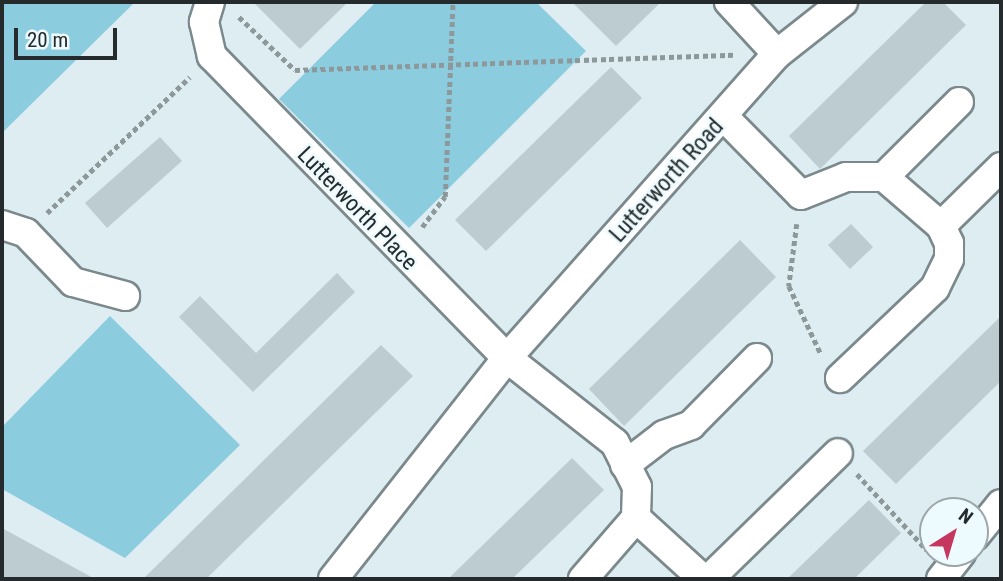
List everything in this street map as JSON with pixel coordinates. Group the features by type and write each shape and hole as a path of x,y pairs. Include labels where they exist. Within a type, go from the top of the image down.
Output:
{"street":[{"path":"729,2 776,54"},
{"name":"Lutterworth Road","path":"333,579 507,358 725,118 776,54 843,2"},
{"path":"212,56 204,22 221,6"},
{"name":"Lutterworth Place","path":"212,56 400,255 507,358"},
{"path":"884,177 959,102"},
{"path":"725,118 801,195 846,177 884,177 941,226 949,243 944,275 840,378"},
{"path":"941,226 1001,167"},
{"path":"14,229 74,282 125,296"},
{"path":"507,358 580,411 615,443 636,487 636,518 583,579"},
{"path":"625,465 664,435 691,425 757,358"},
{"path":"709,579 838,453"},
{"path":"989,519 1001,504"},
{"path":"636,518 703,579"}],"path":[{"path":"400,255 445,197 453,2"},
{"path":"221,6 295,69 451,62 776,54"},
{"path":"14,229 212,56"}],"shaded area":[{"path":"2,2 135,2 2,133"},
{"path":"376,2 536,2 586,51 409,228 279,99"},
{"path":"110,316 240,445 125,558 2,489 2,427"}],"building":[{"path":"253,2 348,2 300,49"},
{"path":"572,2 661,2 616,46"},
{"path":"926,2 943,2 966,25 820,169 789,136"},
{"path":"611,67 642,98 486,251 455,220"},
{"path":"160,137 182,161 107,228 85,203"},
{"path":"851,224 873,247 850,269 828,245"},
{"path":"740,240 776,277 624,426 589,389"},
{"path":"337,273 355,292 253,392 179,317 200,296 256,353"},
{"path":"1001,316 1001,381 896,484 863,451"},
{"path":"381,345 413,376 206,579 143,579"},
{"path":"572,458 604,490 512,579 448,579"},
{"path":"869,500 901,533 854,579 787,579"},
{"path":"2,528 95,579 2,579"}]}
